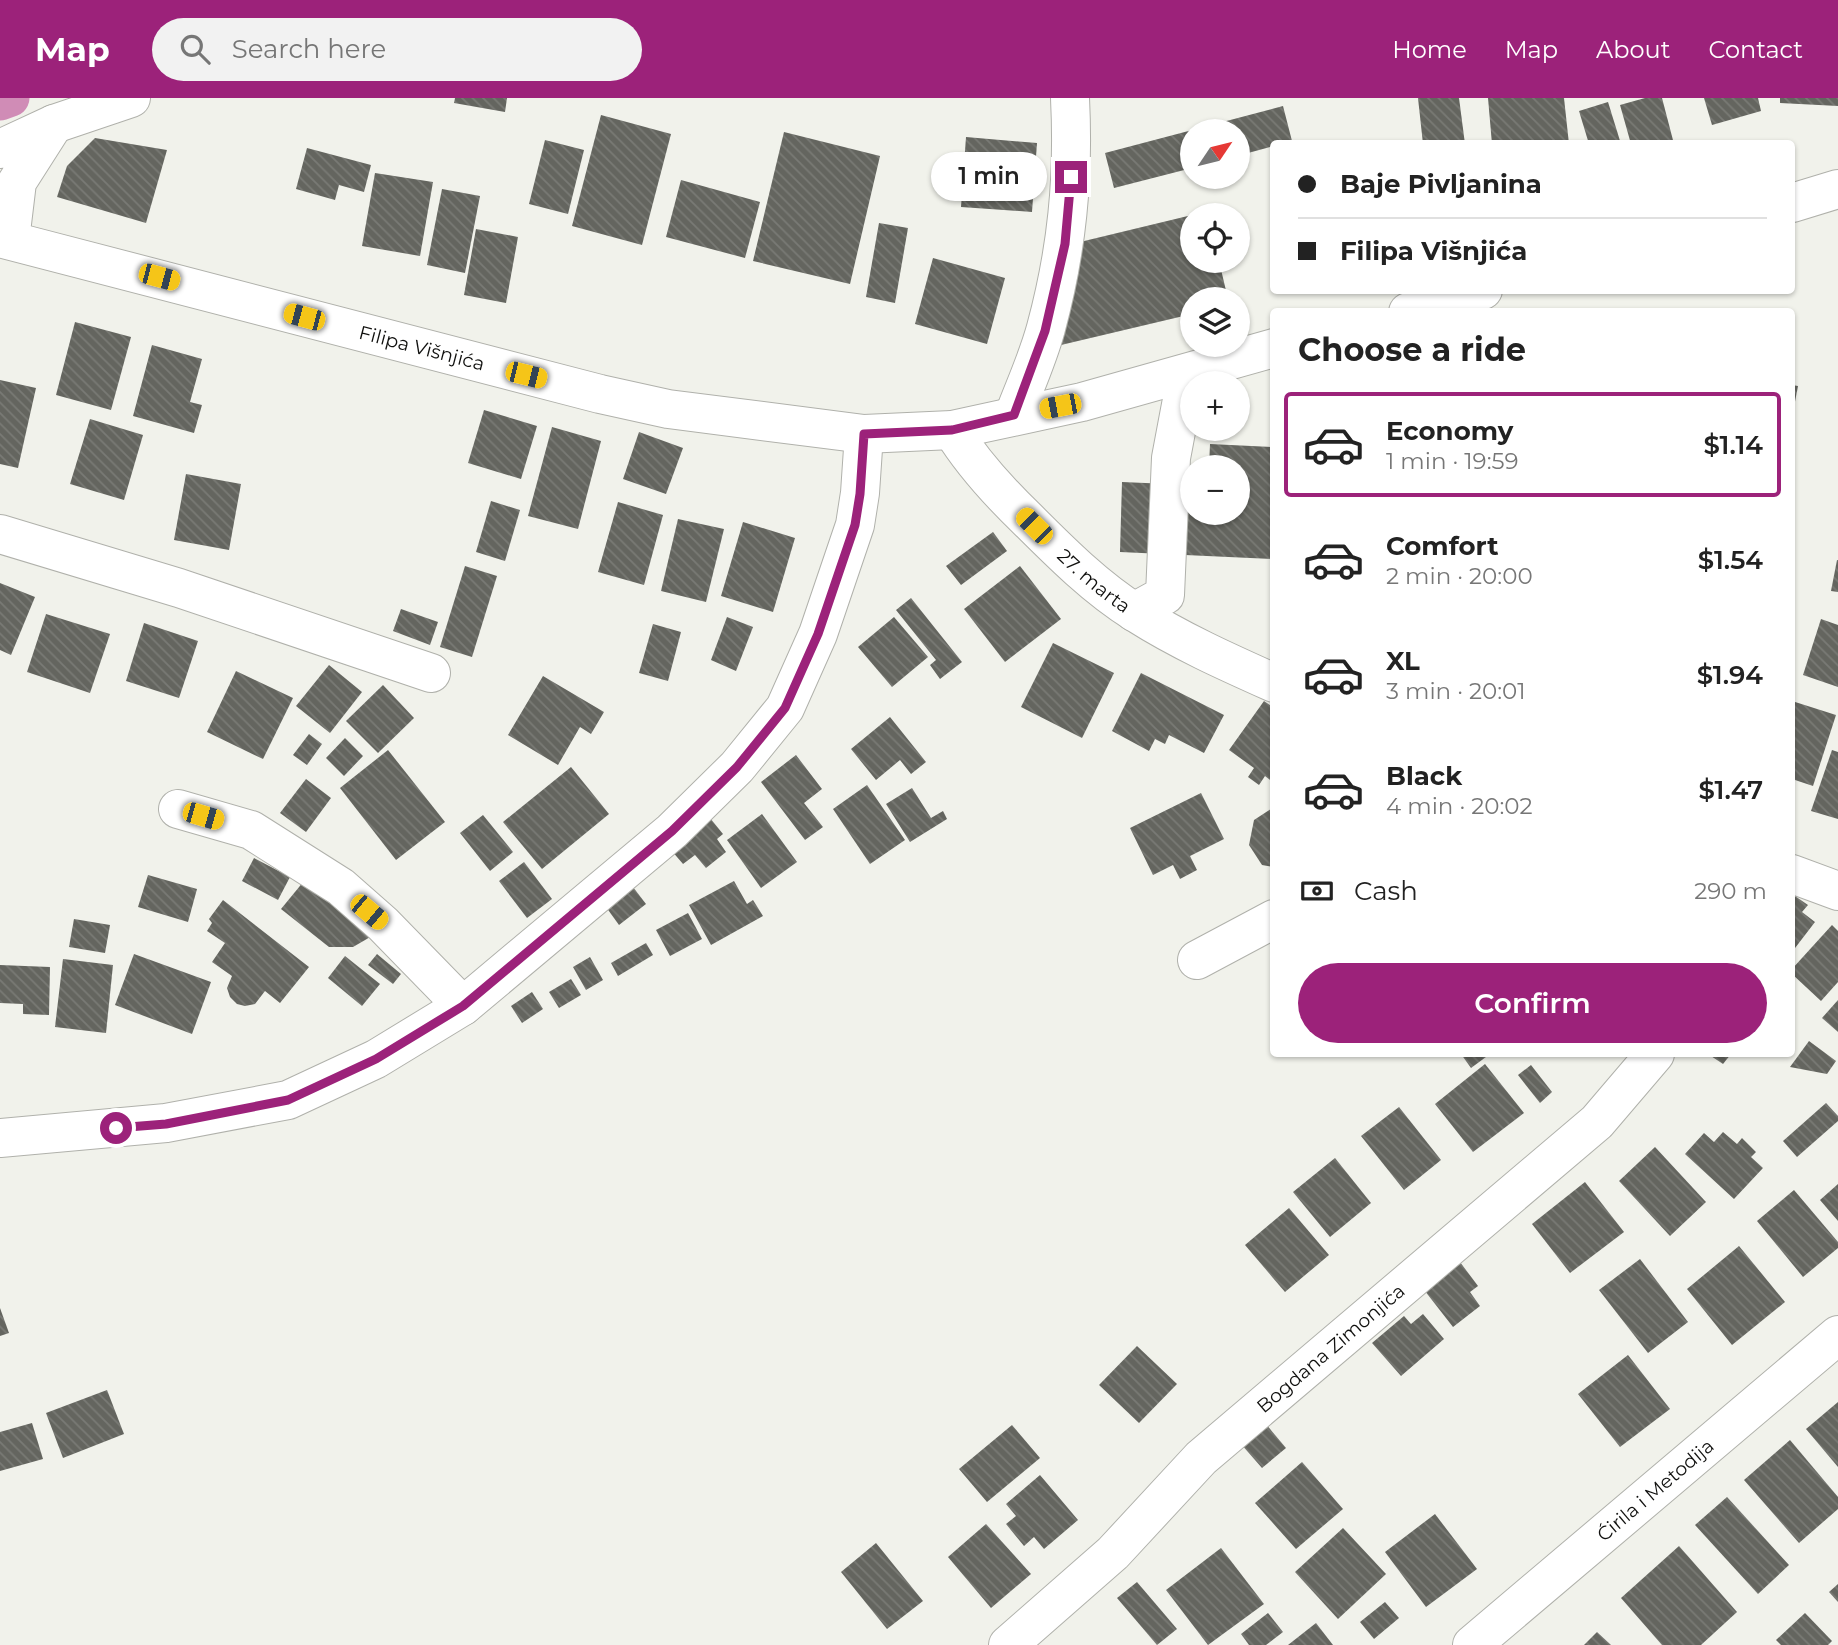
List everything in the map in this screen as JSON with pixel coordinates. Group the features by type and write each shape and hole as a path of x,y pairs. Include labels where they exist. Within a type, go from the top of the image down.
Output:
{"street":[{"path":"0,149 54,124 131,98"},
{"path":"1014,415 1045,331 1065,244 1073,155 1070,98"},
{"path":"5,239 17,182 54,124"},
{"path":"1795,202 1838,189"},
{"name":"Filipa Višnjića","path":"5,239 600,394 668,409 864,434 952,430 1082,402 1180,375"},
{"path":"1422,308 1469,294"},
{"name":"Filipa Višnjića","path":"1194,371 1270,349"},
{"path":"1135,612 1165,594 1171,458 1180,410"},
{"name":"27. marta","path":"952,430 981,471 1092,580 1135,612 1197,648 1270,681"},
{"path":"0,1138 166,1124 288,1100 376,1059 463,1006 672,831 737,767 785,708 818,634 855,525 864,434"},
{"path":"0,534 179,588 431,673"},
{"path":"178,810 251,830 341,887 383,924 463,1006"},
{"path":"1795,880 1838,891"},
{"path":"1197,960 1270,921"},
{"name":"Bogdana Zimonjića","path":"1008,1645 1113,1553 1201,1458 1597,1122 1651,1057"},
{"name":"Ćirila i Metodija","path":"1472,1645 1838,1335"}],"building":[{"path":"455,98 507,98 505,112 454,103"},
{"path":"1418,98 1459,98 1464,140 1423,140"},
{"path":"1488,98 1564,98 1569,140 1492,140"},
{"path":"1645,98 1662,98 1673,140 1630,140 1620,105"},
{"path":"1704,98 1758,98 1761,111 1712,125"},
{"path":"1780,98 1838,98 1838,106 1780,103"},
{"path":"1608,102 1620,140 1588,140 1579,111"},
{"path":"1283,106 1292,140 1270,140 1270,147 1250,152 1250,119 1234,119"},
{"path":"601,115 671,134 642,245 572,226"},
{"path":"784,132 880,156 850,284 753,261"},
{"path":"1180,133 1180,171 1114,188 1105,153"},
{"path":"966,137 1037,143 1032,212 961,207"},
{"path":"95,138 167,150 146,223 57,197 67,166"},
{"path":"545,140 584,150 568,214 529,204"},
{"path":"307,148 371,165 364,192 339,185 335,200 296,189"},
{"path":"375,173 433,182 420,256 362,246"},
{"path":"681,180 760,202 745,258 666,237"},
{"path":"442,189 480,196 465,273 427,265"},
{"path":"1180,218 1180,273 1222,273 1225,287 1180,287 1180,317 1061,345 1080,242"},
{"path":"879,223 908,228 895,303 866,297"},
{"path":"476,229 518,237 506,303 464,295"},
{"path":"933,258 1005,278 987,344 915,324"},
{"path":"75,322 131,337 111,410 56,395"},
{"path":"152,345 202,359 190,402 202,405 194,433 133,416"},
{"path":"0,380 36,388 18,468 0,464"},
{"path":"484,410 537,426 521,479 468,463"},
{"path":"90,419 143,435 124,500 70,484"},
{"path":"552,427 601,441 578,529 528,516"},
{"path":"639,432 683,448 666,494 623,479"},
{"path":"1210,444 1270,447 1270,559 1120,552 1122,482 1180,484 1180,525 1250,525 1250,455 1210,455"},
{"path":"186,474 241,484 229,550 174,540"},
{"path":"491,501 520,510 505,561 476,552"},
{"path":"618,502 663,515 644,585 598,572"},
{"path":"678,519 724,529 706,602 661,591"},
{"path":"743,522 795,538 773,612 721,596"},
{"path":"993,532 1007,551 961,585 946,566"},
{"path":"1838,560 1838,592 1831,591"},
{"path":"465,566 497,576 472,657 440,647"},
{"path":"1020,566 1061,619 1005,662 964,609"},
{"path":"0,583 35,597 11,655 0,650"},
{"path":"911,598 962,662 940,679 930,665 936,660 896,610"},
{"path":"401,609 438,622 430,645 393,631"},
{"path":"46,614 110,634 90,693 27,672"},
{"path":"727,617 753,627 736,671 711,660"},
{"path":"894,617 928,657 892,687 858,647"},
{"path":"1821,619 1838,625 1838,687 1803,675"},
{"path":"144,623 198,641 179,698 126,681"},
{"path":"653,624 681,632 668,681 639,673"},
{"path":"1053,643 1114,673 1082,738 1021,707"},
{"path":"329,665 362,692 330,733 296,706"},
{"path":"236,671 293,698 263,759 207,732"},
{"path":"1141,673 1224,715 1204,753 1169,735 1165,744 1155,739 1149,751 1112,731"},
{"path":"543,676 604,712 591,734 580,727 558,765 508,735"},
{"path":"383,685 414,718 378,753 346,721"},
{"path":"1264,701 1270,705 1270,780 1265,776 1259,785 1248,777 1254,768 1229,750"},
{"path":"1795,702 1836,715 1813,786 1795,780"},
{"path":"890,717 926,762 911,774 900,760 876,780 851,749"},
{"path":"309,734 322,744 307,765 293,755"},
{"path":"345,738 363,756 344,776 326,758"},
{"path":"388,750 445,822 396,860 340,788"},
{"path":"1832,750 1838,752 1838,819 1811,811"},
{"path":"796,755 822,789 804,803 823,827 805,840 761,782"},
{"path":"571,767 609,814 542,869 503,822"},
{"path":"306,779 331,798 306,832 280,813"},
{"path":"867,785 905,840 870,864 833,809"},
{"path":"912,788 931,818 943,811 947,819 910,842 886,804"},
{"path":"1201,793 1224,839 1190,856 1197,870 1180,879 1173,865 1153,875 1130,828"},
{"path":"1270,810 1270,866 1262,865 1249,845 1254,820"},
{"path":"762,814 797,862 761,888 727,840"},
{"path":"483,815 513,852 490,871 460,833"},
{"path":"710,818 723,834 717,839 726,852 706,868 695,855 683,864 671,850"},
{"path":"254,858 290,877 278,900 242,881"},
{"path":"524,862 552,899 527,918 499,881"},
{"path":"148,875 197,889 188,922 138,907"},
{"path":"304,881 372,936 353,947 329,947 281,909"},
{"path":"734,881 747,904 753,900 763,916 711,945 689,905"},
{"path":"633,887 646,904 619,925 606,907"},
{"path":"1795,896 1808,905 1802,912 1815,922 1795,948"},
{"path":"223,900 309,967 280,1003 265,991 255,1004 245,1006 237,1004 230,997 227,988 232,976 212,962 225,943 207,931 212,923 209,919"},
{"path":"688,913 702,939 670,956 656,930"},
{"path":"74,919 110,925 105,953 69,947"},
{"path":"1832,925 1838,931 1838,982 1821,1001 1795,977 1795,966"},
{"path":"646,943 653,955 618,976 611,963"},
{"path":"134,954 211,982 192,1034 115,1005"},
{"path":"377,954 401,974 393,984 368,965"},
{"path":"345,956 380,984 362,1006 328,978"},
{"path":"590,957 603,980 586,990 573,967"},
{"path":"63,959 113,965 106,1033 55,1027"},
{"path":"0,965 50,967 49,1015 23,1014 23,1004 0,1003"},
{"path":"571,979 581,995 559,1008 549,992"},
{"path":"532,992 543,1009 522,1023 511,1006"},
{"path":"1838,1000 1838,1032 1822,1018"},
{"path":"1809,1041 1836,1061 1827,1074 1790,1067"},
{"path":"1463,1057 1486,1057 1471,1068"},
{"path":"1712,1057 1729,1057 1723,1064"},
{"path":"1485,1064 1524,1113 1473,1152 1435,1104"},
{"path":"1531,1065 1552,1092 1540,1103 1518,1075"},
{"path":"1826,1103 1838,1116 1838,1121 1797,1157 1783,1141"},
{"path":"1399,1107 1441,1160 1404,1190 1361,1136"},
{"path":"1723,1132 1737,1144 1742,1138 1756,1152 1751,1157 1763,1168 1734,1199 1685,1154 1704,1133 1714,1142"},
{"path":"1655,1147 1706,1202 1670,1236 1619,1181"},
{"path":"1335,1158 1371,1203 1330,1237 1293,1192"},
{"path":"1585,1182 1624,1232 1570,1273 1532,1224"},
{"path":"1838,1184 1838,1221 1820,1200"},
{"path":"1794,1190 1838,1242 1838,1248 1803,1277 1757,1221"},
{"path":"1289,1208 1329,1255 1285,1292 1245,1245"},
{"path":"1739,1246 1785,1302 1732,1345 1687,1289"},
{"path":"1457,1258 1478,1286 1470,1292 1480,1306 1453,1327 1421,1286"},
{"path":"1640,1259 1688,1322 1648,1353 1599,1290"},
{"path":"0,1308 9,1333 0,1336"},
{"path":"1423,1314 1444,1339 1401,1376 1372,1343 1404,1316 1411,1324"},
{"path":"1137,1346 1177,1384 1139,1423 1099,1385"},
{"path":"1628,1355 1670,1409 1620,1447 1578,1394"},
{"path":"107,1390 124,1434 63,1458 46,1413"},
{"path":"1838,1402 1838,1467 1806,1429"},
{"path":"32,1423 43,1459 0,1471 0,1432"},
{"path":"1265,1423 1286,1448 1262,1468 1241,1444"},
{"path":"1012,1425 1040,1458 987,1502 959,1469"},
{"path":"1790,1440 1838,1497 1838,1509 1799,1543 1744,1480"},
{"path":"1302,1462 1343,1509 1296,1549 1255,1503"},
{"path":"1040,1475 1078,1520 1044,1549 1034,1537 1024,1546 1006,1524 1016,1516 1006,1504"},
{"path":"1727,1497 1789,1565 1758,1594 1695,1525"},
{"path":"1435,1514 1477,1569 1426,1607 1385,1552"},
{"path":"986,1524 1031,1574 991,1608 948,1557"},
{"path":"1343,1528 1386,1574 1338,1619 1295,1572"},
{"path":"876,1543 923,1601 887,1629 841,1572"},
{"path":"1679,1546 1737,1612 1701,1645 1662,1645 1621,1598"},
{"path":"1221,1548 1264,1604 1208,1645 1166,1590"},
{"path":"1137,1582 1177,1629 1157,1645 1117,1598"},
{"path":"1838,1584 1838,1602 1829,1592"},
{"path":"1385,1602 1399,1618 1374,1639 1360,1622"},
{"path":"1268,1613 1283,1632 1266,1645 1249,1645 1241,1634"},
{"path":"1805,1613 1832,1641 1828,1645 1781,1645 1776,1640"},
{"path":"1316,1623 1333,1645 1288,1645"},
{"path":"1597,1632 1611,1645 1584,1645"}],"waterway":[{"path":"0,102 11,98"}],"route":[{"path":"116,1128 166,1124 288,1100 376,1059 463,1006 672,831 737,767 785,708 818,634 855,525 864,434 952,430 1014,415 1045,331 1065,244 1071,177"}]}
